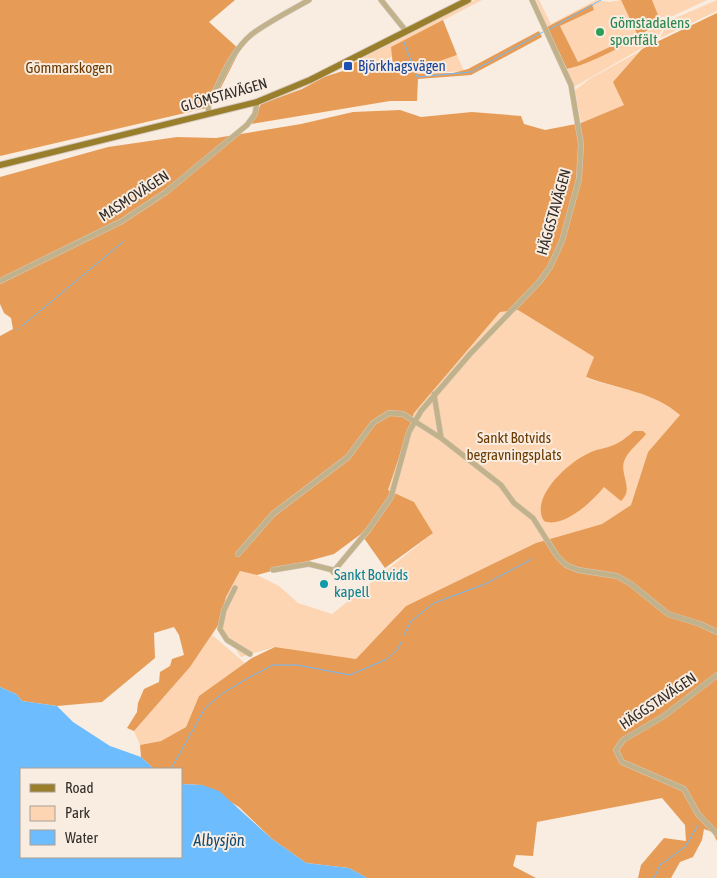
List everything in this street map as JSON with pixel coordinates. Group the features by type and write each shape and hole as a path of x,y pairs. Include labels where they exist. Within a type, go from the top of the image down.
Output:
{"main road":[{"name":"GLÖMSTAVÄGEN","path":"0,165 257,102 310,80 468,0"}],"street":[{"path":"209,113 210,103 242,44 257,31 309,0"},
{"path":"382,0 406,31"},
{"name":"HÄGGSTAVÄGEN","path":"273,570 309,564 333,571 366,534 391,497 409,432 434,394 546,274 558,252 575,198 582,152 572,91 532,0"},
{"name":"MASMOVÄGEN","path":"0,282 113,226 166,192 247,124 254,116 257,102"},
{"path":"434,394 441,438"},
{"path":"238,554 273,514 348,457 373,423 388,413 403,414 416,420 501,484 514,502 533,518 557,556 566,565 578,570 618,576 668,614 700,624 717,632"},
{"path":"235,588 224,610 220,630 227,640 250,654"},
{"name":"HÄGGSTAVÄGEN","path":"717,675 664,716 623,740 617,746 617,755 622,762 684,789 698,814 717,834"}],"green space":[{"name":"Gömmarskogen","path":"0,0 235,0 209,22 240,50 211,107 0,156"},
{"path":"475,0 482,0 423,31 390,58 393,66 355,62"},
{"name":"Gömstadalens sportfält","path":"536,0 539,0 551,24 596,0 609,2 621,0 637,34 578,62 560,26 593,10 561,20 547,27"},
{"path":"621,0 652,0 660,20 641,35 616,49 589,62 567,69 547,27 592,4 594,10 560,26 578,62 637,34"},
{"path":"652,0 707,0 673,16 661,17 663,27 656,40 574,87 567,70 642,36 659,22"},
{"path":"717,0 717,11 660,38 665,28 663,20 675,18"},
{"path":"717,13 717,841 712,832 704,829 702,840 693,857 680,862 671,878 638,878 641,865 664,838 686,841 685,825 662,798 537,822 533,856 516,855 513,866 536,878 367,878 349,868 306,863 272,839 239,807 202,785 182,784 182,768 153,768 141,757 140,745 161,741 186,727 199,696 252,658 275,647 356,659 406,606 536,543 602,524 631,505 648,452 680,415 670,407 647,396 586,377 594,357 518,310 500,312 414,413 388,490 414,502 433,533 385,568 361,534 334,554 257,575 240,571 226,597 219,624 190,667 134,731 127,728 137,712 138,703 144,689 159,682 160,672 170,666 172,659 184,655 179,635 174,627 154,633 155,658 102,702 57,706 22,701 16,694 0,687 0,336 13,329 11,318 4,313 0,304 0,177 108,147 177,137 216,138 301,124 353,112 400,110 421,117 472,112 521,116 524,124 545,130 581,123 624,105 613,82 642,49"},
{"path":"443,20 457,55 420,68 417,74 453,73 468,69 539,31 542,37 471,75 418,79 417,101 390,101 251,124 261,104 302,89 324,77 346,70 355,62 393,66 391,47"},
{"path":"642,50 625,69 624,105 581,123 575,90 591,78"},
{"path":"457,55 464,71 417,74 420,68"},
{"name":"Sankt Botvids begravningsplats","path":"518,310 594,357 586,378 647,396 670,407 680,415 648,452 631,505 602,524 536,543 406,606 356,659 275,647 241,657 219,624 226,597 240,571 257,575 279,586 298,603 332,614 433,533 414,502 388,490 414,413 500,312"},
{"path":"634,431 643,431 646,434 629,452 623,464 627,491 621,501 604,487 577,512 560,521 544,521 541,512 546,491 562,472 581,458 617,443"},
{"path":"212,635 245,663 199,696 186,727 161,741 140,745 134,731 190,667"}],"water":[{"name":"Albysjön","path":"0,687 16,694 22,701 57,706 73,722 110,746 141,757 153,768 20,768 20,858 182,858 182,784 202,785 219,791 272,839 306,863 349,868 367,878 0,878"}],"waterway":[{"path":"550,29 601,0"},
{"path":"404,42 417,77 471,72 543,32"},
{"path":"22,326 124,241"},
{"path":"404,635 411,621 434,603 485,584 532,559"},
{"path":"172,768 205,708 223,693 250,677 273,665 297,665 350,675 387,659 398,649 401,642"},
{"path":"654,878 660,865 685,847 698,825"}],"place":[{"name":"Gömstadalens sportfält","path":"600,32"},
{"name":"Björkhagsvägen","path":"348,66"},
{"name":"Sankt Botvids kapell","path":"324,584"}]}
